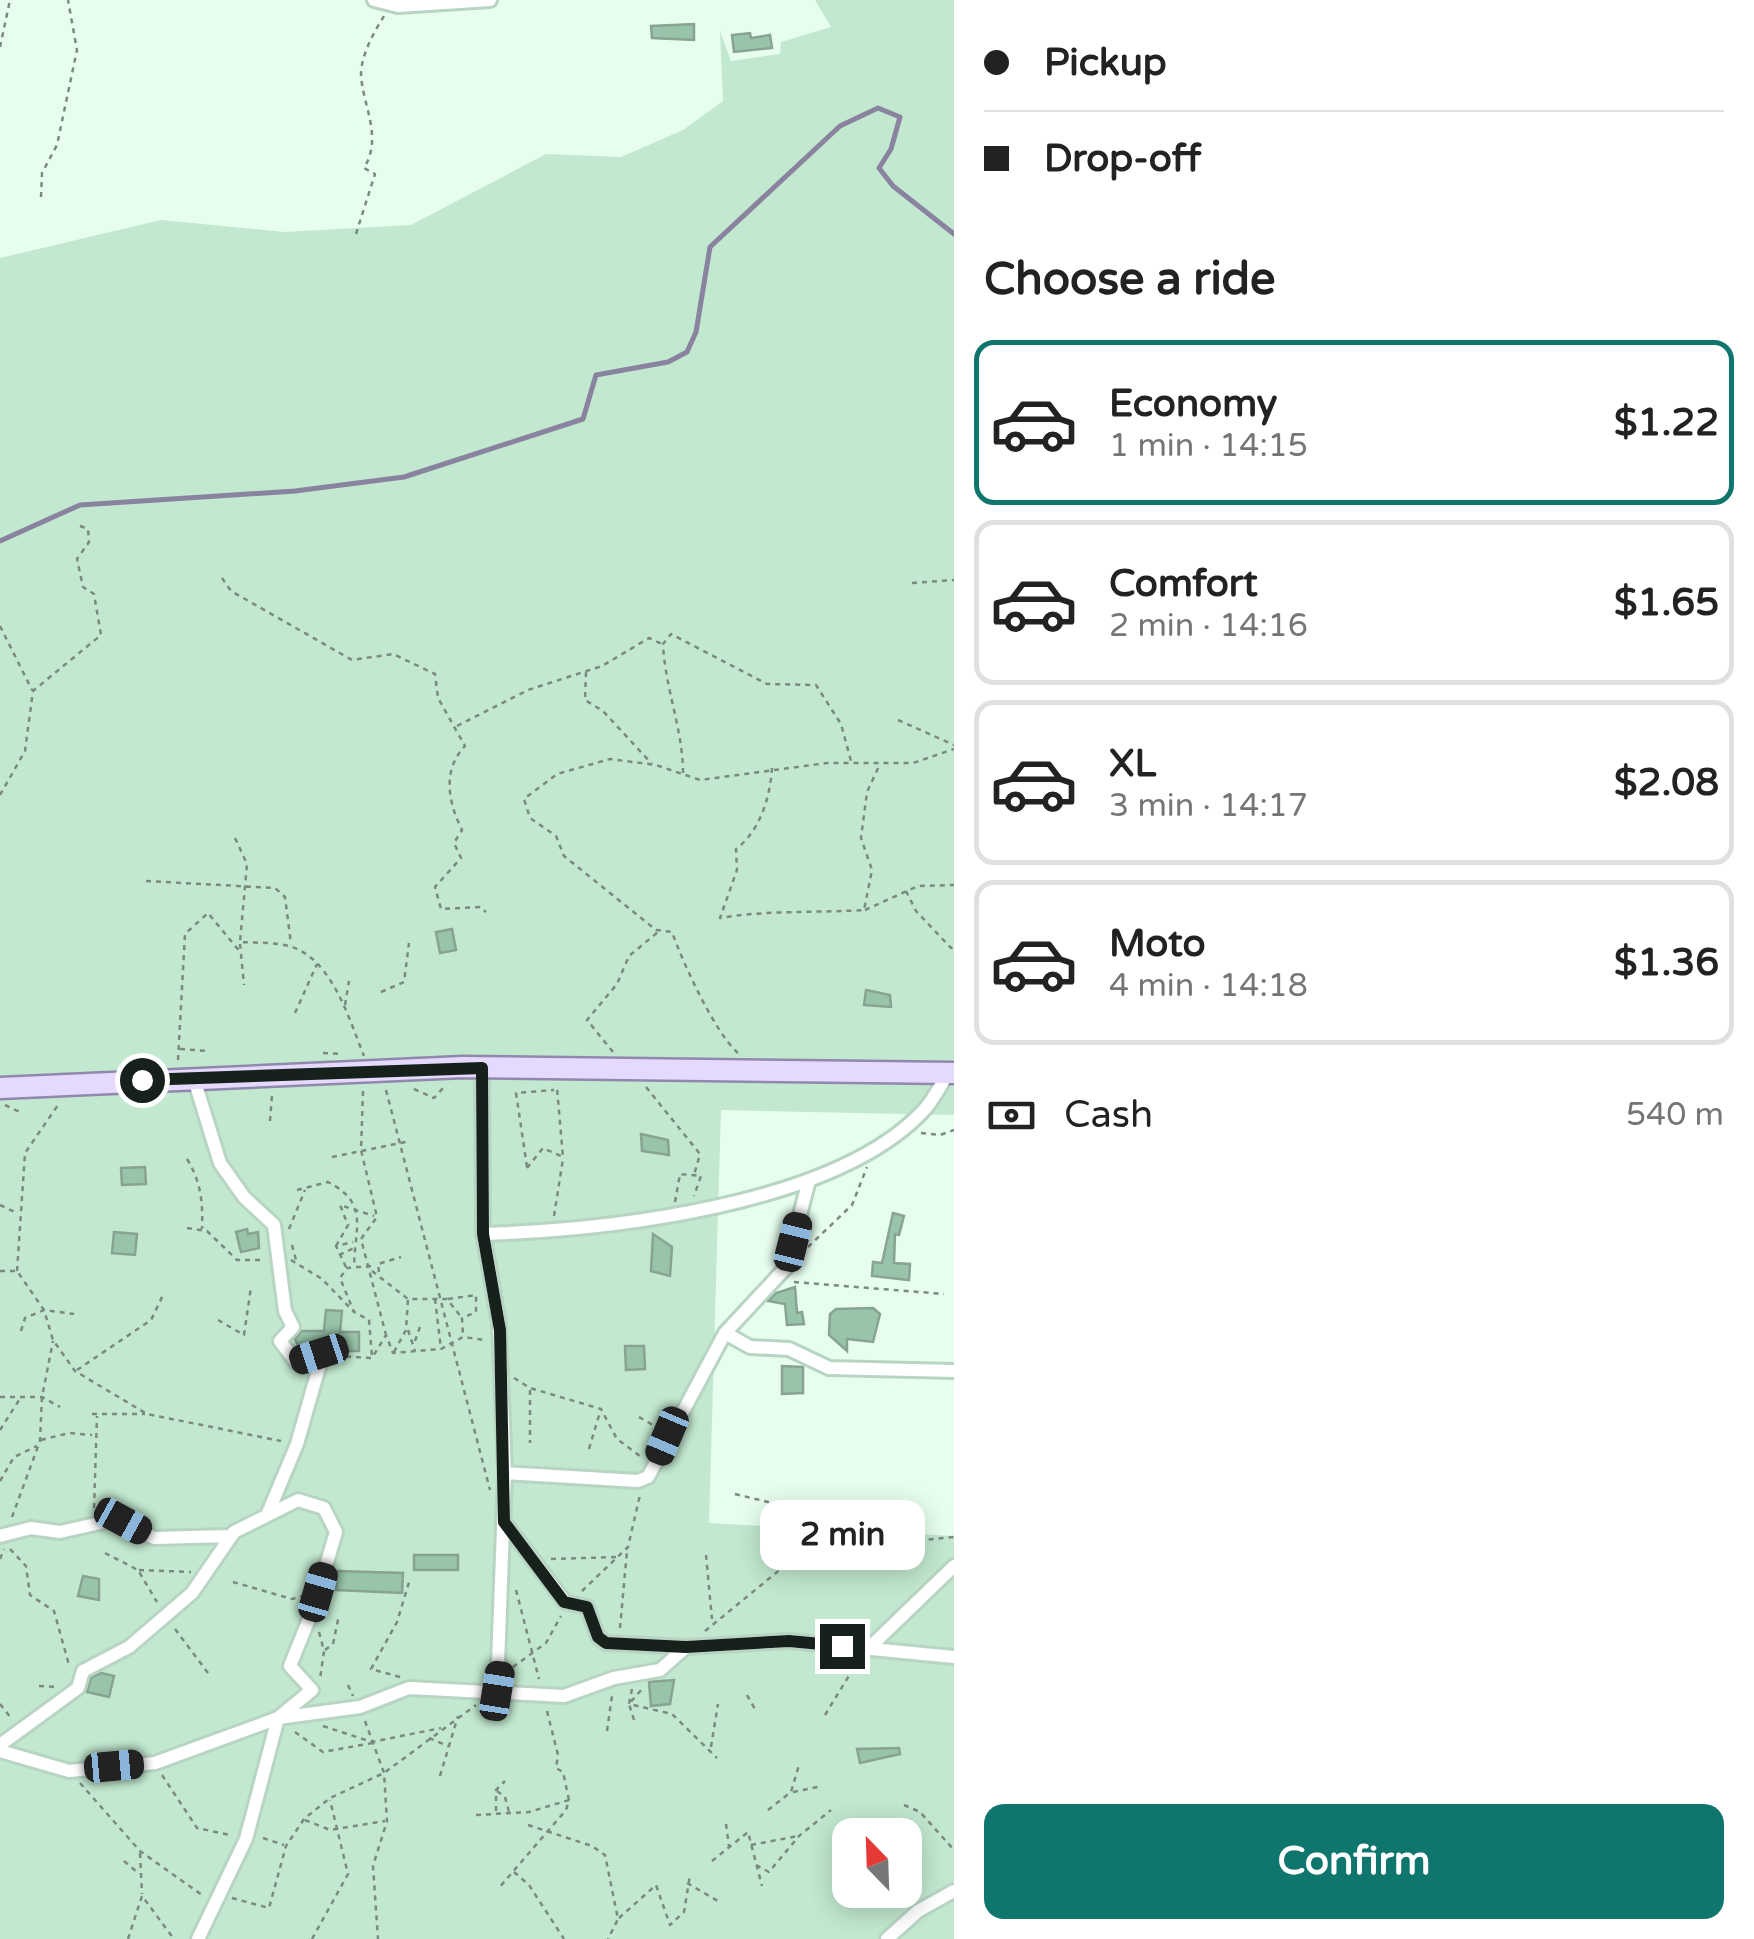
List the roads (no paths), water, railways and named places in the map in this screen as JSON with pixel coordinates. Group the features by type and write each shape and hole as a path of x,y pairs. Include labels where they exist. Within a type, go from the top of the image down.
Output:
{"main road":[{"path":"0,1088 273,1074 556,1066 951,1073"}],"street":[{"path":"374,0 390,6 490,0"},
{"path":"482,1068 483,1234 499,1323 505,1472 497,1691"},
{"path":"483,1234 628,1224 809,1180 876,1147 900,1130 922,1112 951,1073"},
{"path":"185,1078 220,1163 244,1197 270,1218 285,1311 293,1328 280,1341 296,1362 319,1354 321,1366 297,1444 268,1513"},
{"path":"505,1472 561,1480 643,1480 725,1333 793,1260 793,1242 809,1180"},
{"path":"725,1333 750,1347 789,1349 829,1368 954,1371"},
{"path":"0,1748 78,1688 83,1671 129,1647 192,1593 229,1536 298,1500 314,1502 331,1518 336,1532 313,1609 290,1666 312,1690 285,1717 247,1836 198,1939"},
{"path":"5,1538 30,1528 60,1532 118,1519 162,1539 229,1536"},
{"path":"504,1522 564,1602 587,1607 601,1642 622,1646 691,1646 789,1641 954,1657"},
{"path":"868,1649 954,1566"},
{"path":"0,1748 69,1771 154,1762 285,1717 360,1707 409,1688 564,1696 668,1665 691,1646"},
{"path":"887,1939 918,1911 954,1891"}],"waterway":[{"path":"0,541 80,505 295,491 404,477 583,419 596,375 668,362 687,352 696,332 710,247 840,126 878,108 900,117 891,149 879,168 893,186 954,234"}]}
